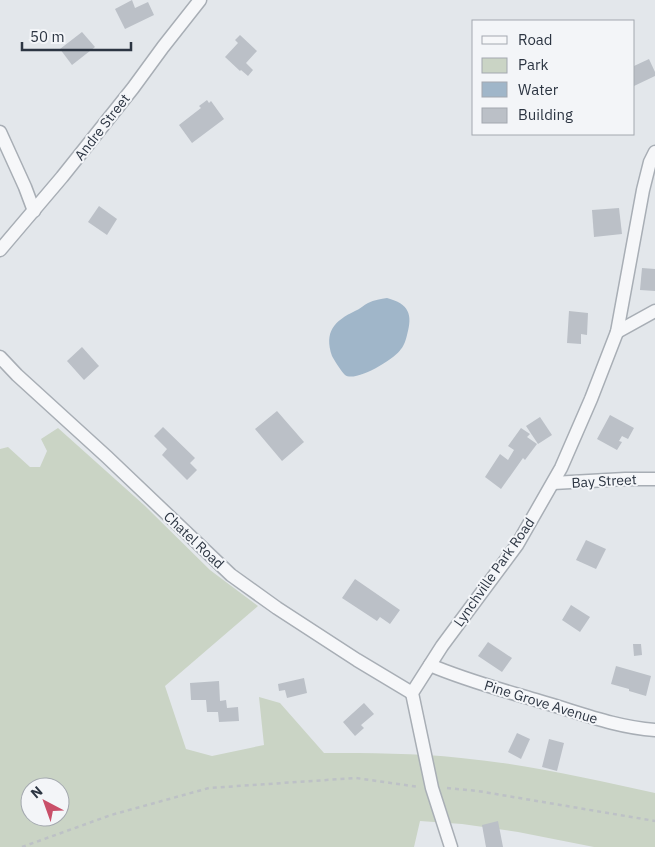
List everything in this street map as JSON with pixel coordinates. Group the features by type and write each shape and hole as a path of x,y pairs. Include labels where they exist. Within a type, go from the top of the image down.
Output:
{"street":[{"name":"Andre Street","path":"0,250 128,95 162,47 200,0"},
{"path":"0,132 34,211"},
{"name":"Lynchville Park Road","path":"412,693 517,544 561,468 617,332 643,190 650,162 655,152"},
{"path":"617,332 655,311"},
{"name":"Chatel Road","path":"0,357 231,575 277,608 412,693"},
{"name":"Bay Street","path":"553,483 625,478 655,479"},
{"name":"Pine Grove Avenue","path":"430,665 453,675 590,717 634,728 655,730"},
{"path":"412,693 432,788 451,847"}],"path":[{"path":"22,847 111,815 209,788 356,778 423,788"},
{"path":"440,788 478,791 655,821"}],"green space":[{"path":"58,428 144,505 210,570 258,606 165,686 186,749 212,756 264,745 259,697 280,703 324,753 444,756 558,772 655,793 655,847 594,847 518,832 462,824 420,821 414,847 0,847 0,449 8,447 30,467 40,467 47,451 41,439"}],"water":[{"path":"387,298 405,307 409,316 409,328 403,346 383,364 366,373 350,377 345,375 332,356 329,340 333,328 341,319 368,303"}],"building":[{"path":"132,0 135,8 148,2 154,15 125,29 115,9"},
{"path":"82,32 95,47 72,65 60,49"},
{"path":"240,35 257,51 246,63 253,70 248,76 225,57 238,43 235,40"},
{"path":"649,59 655,76 635,86 635,66"},
{"path":"207,100 209,103 211,101 224,119 192,143 179,125 201,108 199,106"},
{"path":"99,206 117,219 107,235 88,222"},
{"path":"619,208 622,234 594,237 592,210"},
{"path":"642,268 655,269 655,291 640,290"},
{"path":"569,311 588,313 587,335 581,334 581,344 567,343"},
{"path":"82,347 99,366 84,380 67,361"},
{"path":"277,411 304,442 282,461 255,429"},
{"path":"610,415 634,428 628,439 622,436 619,441 622,442 617,450 597,439"},
{"path":"540,417 552,435 538,444 526,426"},
{"path":"163,427 195,458 190,463 197,470 187,480 162,455 167,449 154,436"},
{"path":"521,428 530,434 527,437 537,444 525,460 523,458 501,489 485,477 500,454 508,460 514,450 508,446"},
{"path":"586,540 606,549 596,569 576,560"},
{"path":"355,579 400,610 390,624 380,617 377,621 342,598"},
{"path":"571,605 590,617 580,632 562,620"},
{"path":"488,642 512,658 502,672 478,656"},
{"path":"633,644 641,644 642,655 634,656"},
{"path":"616,666 651,676 646,696 611,684"},
{"path":"304,678 307,693 287,698 285,690 279,691 278,684"},
{"path":"219,681 220,701 226,700 227,708 238,707 239,721 219,722 218,712 207,712 206,700 191,700 190,683"},
{"path":"364,703 374,714 361,725 364,728 355,736 343,722"},
{"path":"517,733 530,739 521,759 508,752"},
{"path":"549,739 564,743 557,771 542,767"},
{"path":"498,821 503,847 486,847 482,825"}]}
